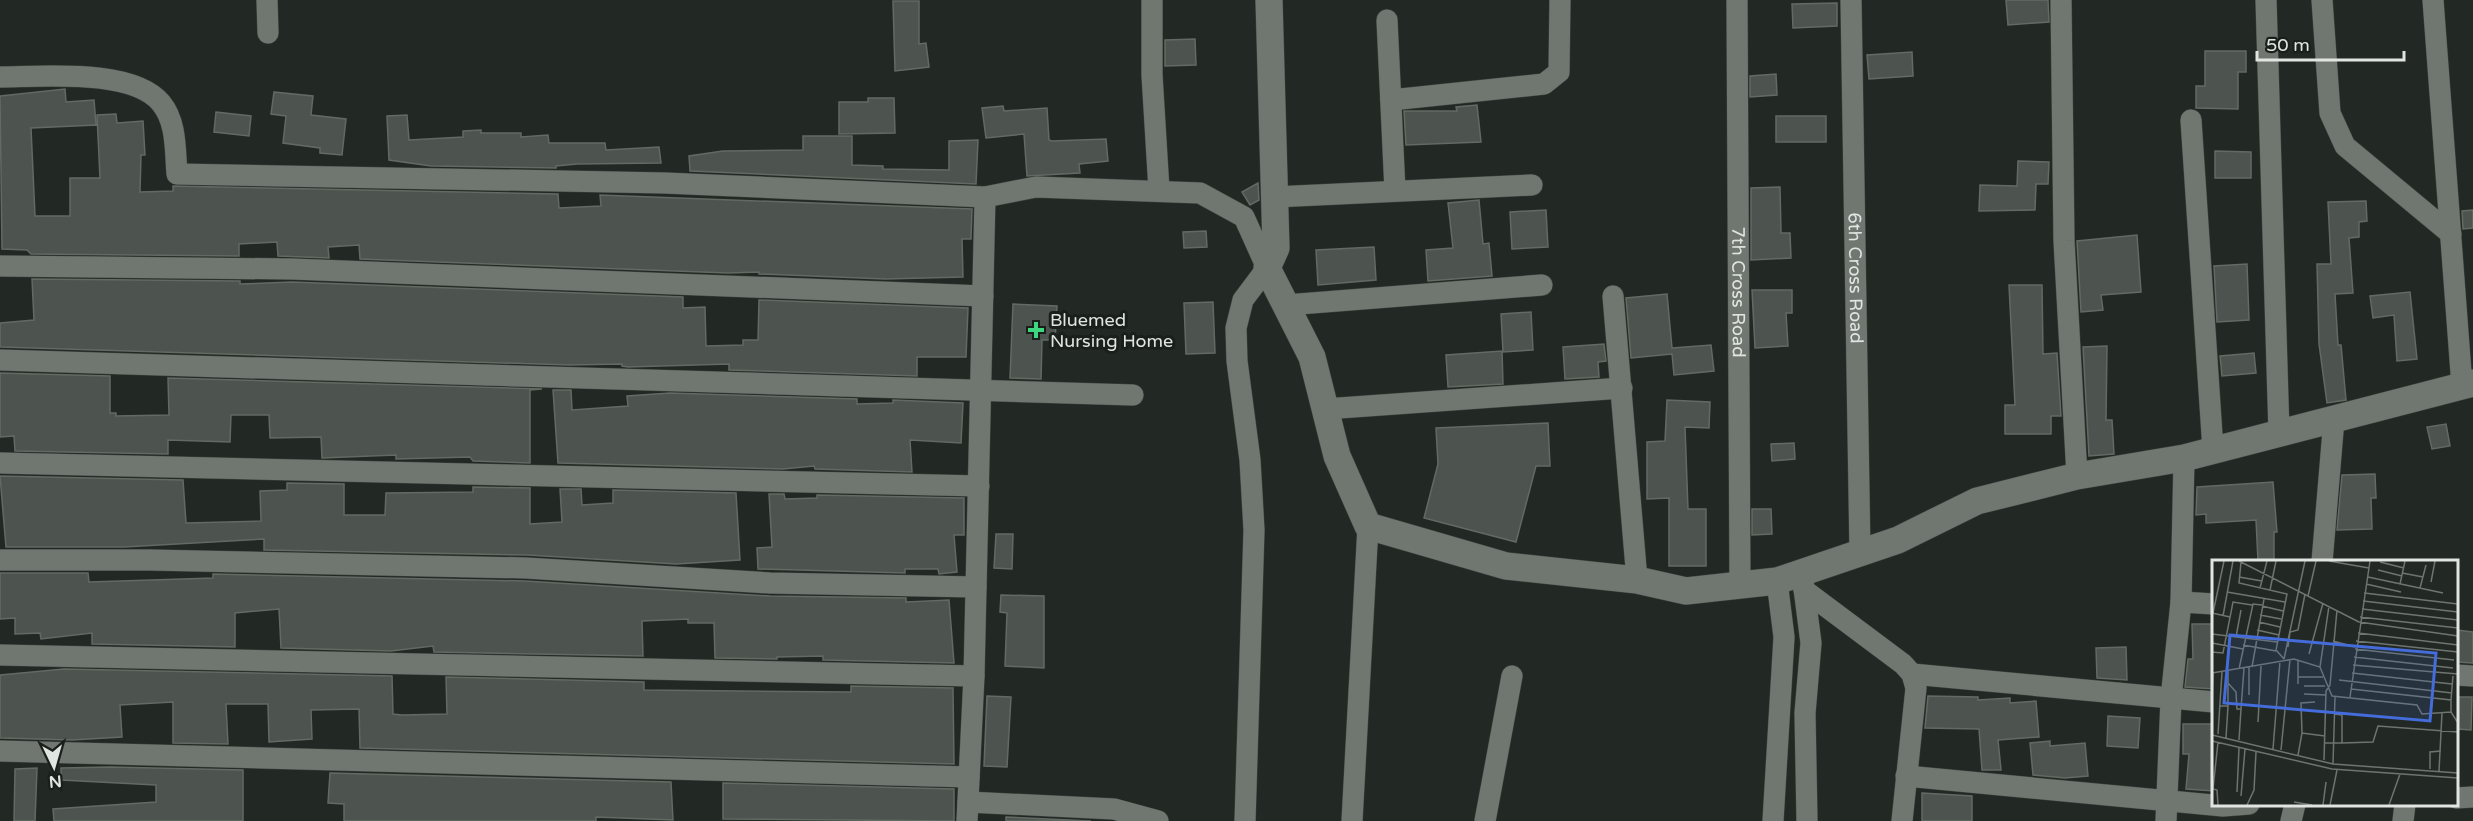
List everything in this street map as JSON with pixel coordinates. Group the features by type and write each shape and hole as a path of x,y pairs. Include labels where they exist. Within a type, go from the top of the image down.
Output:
{"street":[{"path":"267,0 268,33"},
{"path":"1152,0 1152,75 1159,190"},
{"path":"1245,821 1254,530 1250,460 1237,361 1236,328 1243,300 1267,268 1276,248 1269,0"},
{"path":"1391,100 1544,84 1559,72 1560,0"},
{"name":"7th Cross Road","path":"1737,0 1740,585"},
{"name":"6th Cross Road","path":"1851,0 1860,554"},
{"path":"2061,0 2064,241 2077,476"},
{"path":"2266,0 2279,433"},
{"path":"2322,0 2330,113 2336,131 2345,146 2451,234"},
{"path":"1368,526 1506,566 1637,580 1686,591 1795,582 1898,540 1977,501 2077,476 2184,458 2468,384 2451,234 2433,0"},
{"path":"1387,20 1395,191"},
{"path":"0,77 102,77 137,87 160,102 172,126 177,174 665,183 986,197 1036,187 1159,190 1200,194 1244,218 1312,357 1337,456 1368,526 1352,821"},
{"path":"2191,120 2213,450"},
{"path":"1274,197 1532,185"},
{"path":"986,197 974,676 967,811 1114,809 1158,821"},
{"path":"0,266 292,269 983,296"},
{"path":"1286,305 1542,285"},
{"path":"1613,296 1637,580"},
{"path":"0,360 1133,395"},
{"path":"1325,409 1622,388"},
{"path":"2322,560 2334,419"},
{"path":"2167,811 2171,699 2181,602 2184,458"},
{"path":"0,463 979,486"},
{"path":"0,560 150,560 526,568 770,583 976,587"},
{"path":"1795,582 1903,664 1912,674 1916,688 1902,821"},
{"path":"1773,821 1784,637 1795,582"},
{"path":"1795,582 1811,643 1805,713 1807,821"},
{"path":"2181,602 2212,604"},
{"path":"0,655 974,676"},
{"path":"1912,674 2212,702"},
{"path":"2458,675 2473,676"},
{"path":"1485,821 1512,676"},
{"path":"0,752 969,777"},
{"path":"1906,776 2167,811 2223,806"},
{"path":"2458,798 2473,797"},
{"path":"2291,821 2295,806"},
{"path":"2403,821 2405,806"}],"building":[{"path":"2006,0 2048,0 2049,22 2008,25"},
{"path":"893,1 919,1 919,44 926,43 929,67 895,71"},
{"path":"1837,3 1837,26 1793,28 1792,4"},
{"path":"1195,39 1196,65 1165,66 1165,40"},
{"path":"2205,51 2246,51 2246,72 2238,72 2238,109 2196,108 2196,86 2205,86"},
{"path":"1912,52 1913,76 1869,79 1867,55"},
{"path":"1776,74 1777,95 1750,97 1750,76"},
{"path":"65,89 66,102 94,100 96,125 31,128 35,216 70,216 70,178 100,178 97,115 116,114 117,123 143,121 145,155 141,155 140,192 173,191 173,186 558,194 559,208 601,206 600,195 972,209 971,239 962,239 963,277 885,279 759,274 759,272 728,273 360,259 359,245 328,247 329,258 278,256 277,242 239,244 239,256 31,254 27,250 2,249 0,96"},
{"path":"274,92 313,96 311,115 346,119 342,155 320,153 320,148 283,143 286,116 271,114"},
{"path":"868,98 894,98 895,133 839,134 839,102 868,102"},
{"path":"1477,105 1481,142 1406,145 1404,111 1457,111 1456,107"},
{"path":"1003,106 1004,111 1047,108 1049,140 1106,139 1108,161 1079,164 1080,173 1027,176 1024,134 986,138 982,108"},
{"path":"216,112 251,116 249,136 214,132"},
{"path":"407,115 409,140 463,137 463,131 481,130 481,133 521,133 521,137 548,135 549,143 605,143 606,150 659,147 661,163 577,164 556,166 556,168 431,166 389,160 387,116"},
{"path":"1776,116 1826,116 1826,142 1776,142"},
{"path":"803,136 852,136 852,165 883,166 883,169 949,170 949,141 978,140 976,184 690,171 689,156 723,151 803,150"},
{"path":"2215,151 2251,152 2251,178 2215,178"},
{"path":"2018,161 2049,162 2048,184 2036,184 2035,210 1979,211 1980,185 2017,186"},
{"path":"1258,183 1259,200 1250,205 1242,192"},
{"path":"1780,187 1781,233 1790,233 1791,258 1751,260 1751,188"},
{"path":"1479,200 1483,244 1489,243 1492,276 1428,281 1426,250 1453,248 1448,203"},
{"path":"2366,201 2367,221 2359,222 2359,237 2349,238 2353,293 2335,294 2338,345 2341,345 2346,400 2327,403 2319,344 2317,264 2331,264 2328,202"},
{"path":"1546,210 1548,247 1512,249 1510,212"},
{"path":"2473,210 2473,228 2463,229 2462,211"},
{"path":"1206,231 1207,247 1184,248 1183,232"},
{"path":"2137,235 2141,292 2101,295 2103,310 2081,312 2077,241"},
{"path":"1374,247 1376,280 1318,285 1316,250"},
{"path":"2247,264 2249,320 2217,322 2214,266"},
{"path":"32,279 240,281 240,284 292,282 683,297 683,308 705,307 706,346 743,345 743,340 758,340 759,300 968,308 966,357 917,357 917,376 729,370 729,364 628,367 622,364 569,365 0,347 0,323 34,320"},
{"path":"2009,285 2042,285 2043,354 2057,353 2061,416 2051,416 2051,434 2005,434 2005,405 2015,405"},
{"path":"1752,290 1792,290 1792,313 1786,313 1788,346 1755,348"},
{"path":"2410,292 2417,359 2397,361 2394,315 2373,318 2370,296"},
{"path":"1667,294 1672,348 1711,345 1714,371 1674,375 1672,354 1631,358 1626,298"},
{"path":"1213,302 1215,353 1186,354 1184,303"},
{"path":"1013,304 1057,306 1055,340 1042,340 1041,379 1010,378"},
{"path":"1531,312 1533,350 1503,352 1501,314"},
{"path":"1604,344 1606,361 1598,362 1599,377 1565,379 1563,347"},
{"path":"2107,346 2106,420 2112,420 2114,454 2089,456 2083,347"},
{"path":"1502,351 1503,384 1448,387 1446,355"},
{"path":"2254,353 2256,373 2222,376 2220,356"},
{"path":"0,373 110,376 110,413 116,413 116,416 169,415 168,378 542,389 530,390 530,463 473,461 470,457 396,459 396,455 322,458 321,437 270,438 269,415 231,415 230,442 168,440 168,454 15,451 14,436 0,437"},
{"path":"553,390 571,390 572,410 628,406 627,396 670,393 857,399 857,404 893,403 893,400 963,403 961,443 910,440 912,472 815,469 814,466 783,469 558,463"},
{"path":"1667,400 1710,402 1709,428 1685,427 1688,509 1706,509 1706,566 1669,566 1669,498 1647,499 1647,442 1665,441"},
{"path":"1548,423 1550,466 1536,466 1516,542 1424,518 1438,464 1436,428"},
{"path":"2446,424 2450,446 2432,449 2427,427"},
{"path":"1794,443 1795,459 1772,461 1771,444"},
{"path":"2375,474 2376,498 2371,498 2372,529 2337,530 2342,475"},
{"path":"0,476 183,480 186,523 261,521 260,491 287,490 287,483 344,484 344,515 385,515 386,493 473,492 473,487 530,488 530,524 562,522 560,489 581,489 582,505 613,503 613,490 736,493 740,560 676,564 527,555 264,550 264,539 124,547 6,547"},
{"path":"2273,482 2277,532 2274,532 2274,560 2258,560 2256,520 2206,523 2206,514 2196,515 2197,487"},
{"path":"769,494 784,494 785,499 817,498 817,495 964,498 964,535 954,535 957,572 939,574 938,569 905,569 905,573 758,569 757,548 772,547"},
{"path":"1752,509 1771,509 1772,534 1752,535"},
{"path":"996,534 1013,534 1012,569 994,568"},
{"path":"0,573 88,573 89,582 213,578 213,574 525,581 770,596 906,598 906,602 949,600 954,663 823,660 823,656 777,657 777,659 715,658 714,623 688,623 688,619 642,621 643,656 434,652 433,646 391,651 281,648 279,609 235,613 235,647 92,644 92,633 41,639 40,633 15,634 15,618 0,619"},
{"path":"1001,595 1044,596 1044,668 1005,666 1007,613 1000,612"},
{"path":"2192,624 2212,624 2212,689 2185,687 2188,659 2193,659"},
{"path":"2458,630 2473,632 2473,663 2458,662"},
{"path":"2126,647 2127,680 2097,678 2096,648"},
{"path":"64,669 392,676 393,714 402,715 447,714 446,677 644,682 644,690 851,692 851,686 953,688 954,764 360,748 359,709 311,710 312,739 269,742 268,704 226,704 228,744 173,743 173,702 120,705 122,737 72,740 0,738 0,675"},
{"path":"987,696 1011,697 1007,767 984,766"},
{"path":"1928,696 1978,697 1978,700 2010,698 2010,703 2036,701 2039,737 1998,740 2001,770 1982,770 1979,729 1925,728"},
{"path":"2458,697 2472,697 2471,730 2458,729"},
{"path":"2108,716 2140,718 2138,748 2107,746"},
{"path":"2183,724 2212,724 2212,791 2186,789 2189,754 2183,754"},
{"path":"2050,741 2050,746 2085,743 2088,776 2065,778 2033,775 2030,743"},
{"path":"37,768 35,821 14,821 15,769"},
{"path":"61,768 243,770 243,821 54,821 53,809 156,802 156,785 61,780"},
{"path":"330,773 671,782 673,820 596,817 596,821 344,821 344,804 328,803"},
{"path":"723,783 954,789 954,821 723,819"},
{"path":"1922,793 1972,796 1972,821 1922,821"},
{"path":"1006,817 1091,821 1006,821"}],"place":[{"name":"Bluemed Nursing Home","path":"1036,330"}]}
